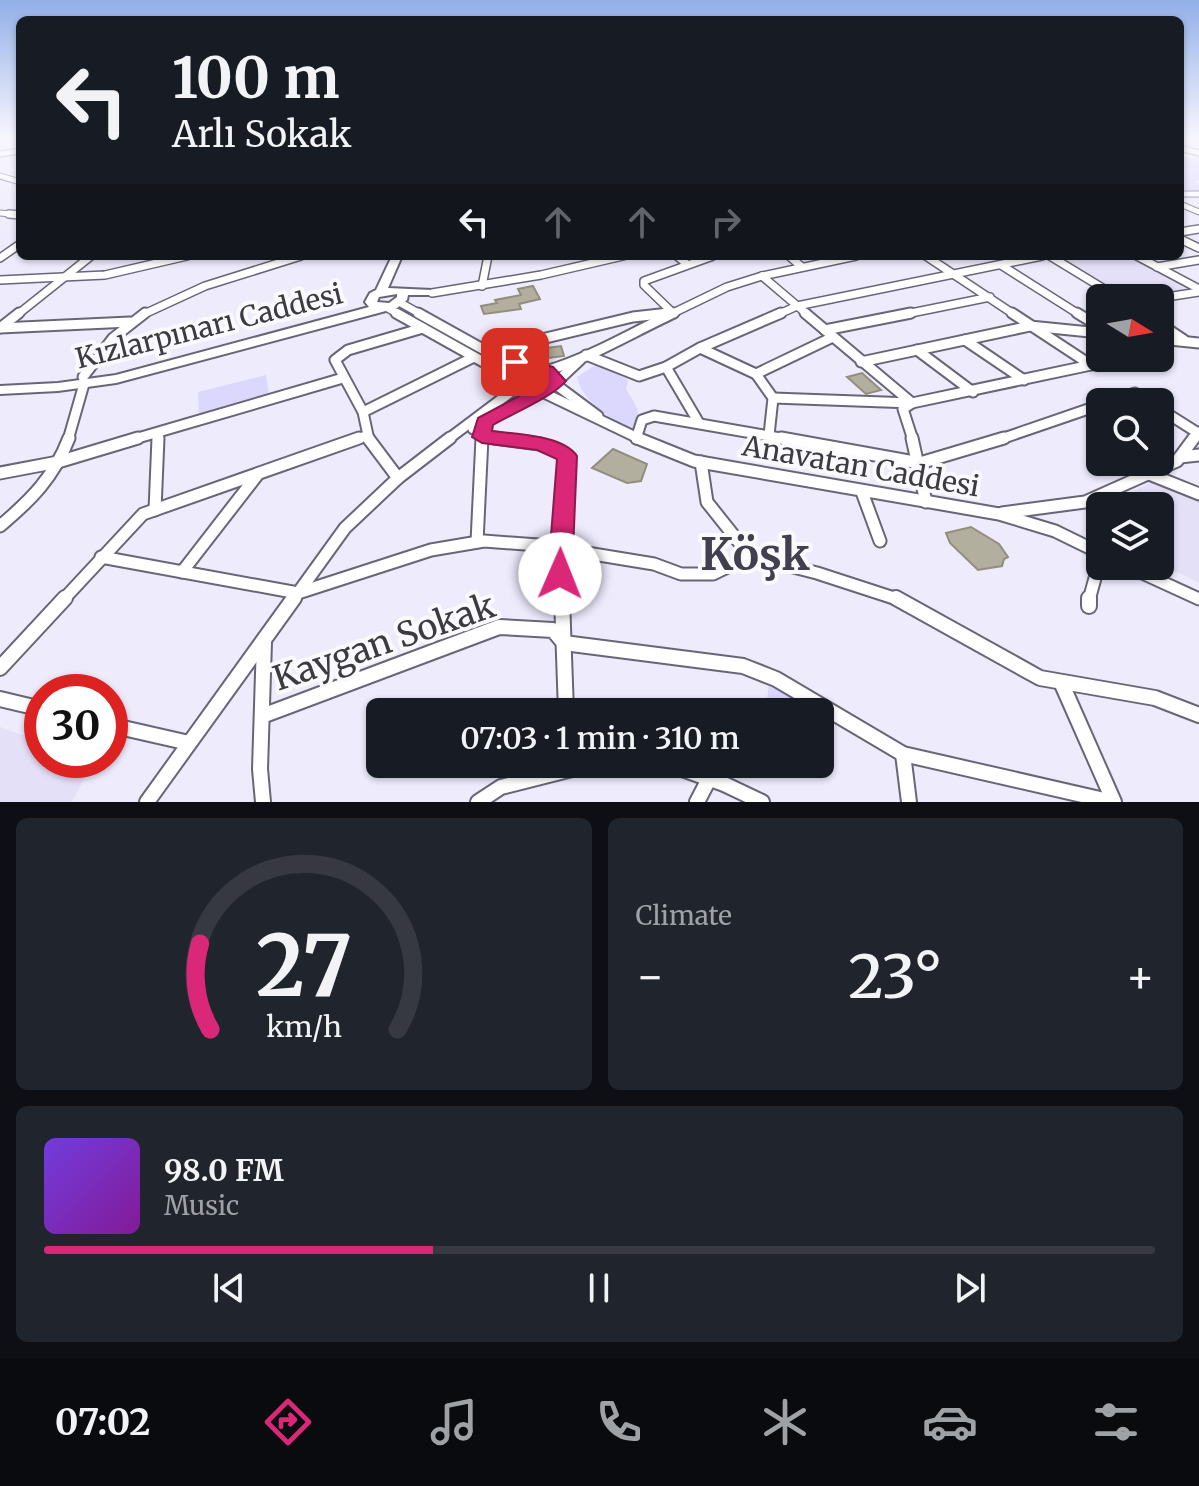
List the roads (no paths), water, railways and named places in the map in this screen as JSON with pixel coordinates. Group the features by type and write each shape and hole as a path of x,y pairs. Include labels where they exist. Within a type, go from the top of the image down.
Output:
{"main road":[{"path":"380,302 396,260"},
{"path":"400,297 395,277 402,260"},
{"name":"Kızlarpınarı Caddesi","path":"0,383 116,379 380,302 432,293"},
{"name":"Kızlarpınarı Caddesi","path":"0,390 84,380"}],"street":[{"path":"0,328 86,260"},
{"path":"0,280 105,275 170,260"},
{"path":"0,526 41,488 58,462 68,444 84,380 98,355 130,322 198,290 289,260"},
{"path":"482,286 487,260"},
{"path":"585,260 586,265"},
{"path":"432,293 482,286 607,260"},
{"path":"682,260 687,264"},
{"path":"673,313 644,285 644,281 700,260"},
{"path":"794,260 802,267"},
{"path":"147,802 345,528 398,478 449,442 520,384 525,374 586,355 727,287 836,260"},
{"path":"773,398 912,403 1091,365 932,260"},
{"path":"586,355 639,376 666,367 700,348 797,306 1024,260"},
{"path":"1057,260 1096,284"},
{"path":"1144,260 1199,291"},
{"path":"1157,267 1199,260"},
{"path":"1001,265 1086,318"},
{"path":"762,276 912,403"},
{"path":"1174,295 1199,291"},
{"path":"400,297 488,352 543,370 613,429"},
{"path":"825,330 990,297"},
{"path":"380,302 520,384 526,391 539,392 613,429"},
{"path":"488,352 633,317 673,313"},
{"path":"0,328 130,322"},
{"path":"861,362 1030,326 1086,332"},
{"path":"398,478 366,436 363,412 335,360 348,350 423,328"},
{"path":"1174,333 1186,341"},
{"path":"756,374 833,337"},
{"path":"965,340 1024,380"},
{"path":"1174,340 1199,343"},
{"path":"700,348 756,374 773,398 769,435"},
{"path":"917,350 973,392"},
{"path":"449,442 556,383 586,355"},
{"path":"363,412 474,357"},
{"path":"666,367 699,423"},
{"path":"0,473 58,462 158,435 343,378"},
{"path":"912,403 903,409 920,463 926,502"},
{"path":"636,439 646,416 920,463 959,454 1086,410"},
{"path":"1174,417 1199,432 1180,457"},
{"path":"477,542 484,422"},
{"name":"Anavatan Caddesi","path":"613,429 701,462 999,514 1055,531 1086,546"},
{"path":"155,510 158,435"},
{"path":"0,668 143,514 366,436"},
{"path":"482,437 540,444 567,456 560,549 566,698"},
{"path":"1174,460 1199,455"},
{"path":"701,462 707,502 750,556 894,597 1040,678 1155,698 1199,715"},
{"path":"182,572 259,473"},
{"path":"999,514 1085,502 1144,476"},
{"path":"1154,476 1199,494"},
{"path":"862,492 880,541"},
{"path":"101,557 298,593 431,550 477,542 560,549 654,564 681,574 713,574 750,556"},
{"path":"1089,606 1094,580"},
{"path":"1158,580 1199,599"},
{"name":"Kaygan Sokak","path":"262,716 499,627 553,630 564,643 743,666 776,679 903,754 1114,802"},
{"path":"263,802 264,639"},
{"path":"1061,682 1114,802"},
{"path":"0,699 24,705"},
{"path":"128,729 189,743"},
{"path":"903,754 909,802"},
{"path":"485,800 501,787 531,778"},
{"path":"697,802 709,779 762,802"}],"district":[{"name":"Köşk","path":"755,555"}]}
